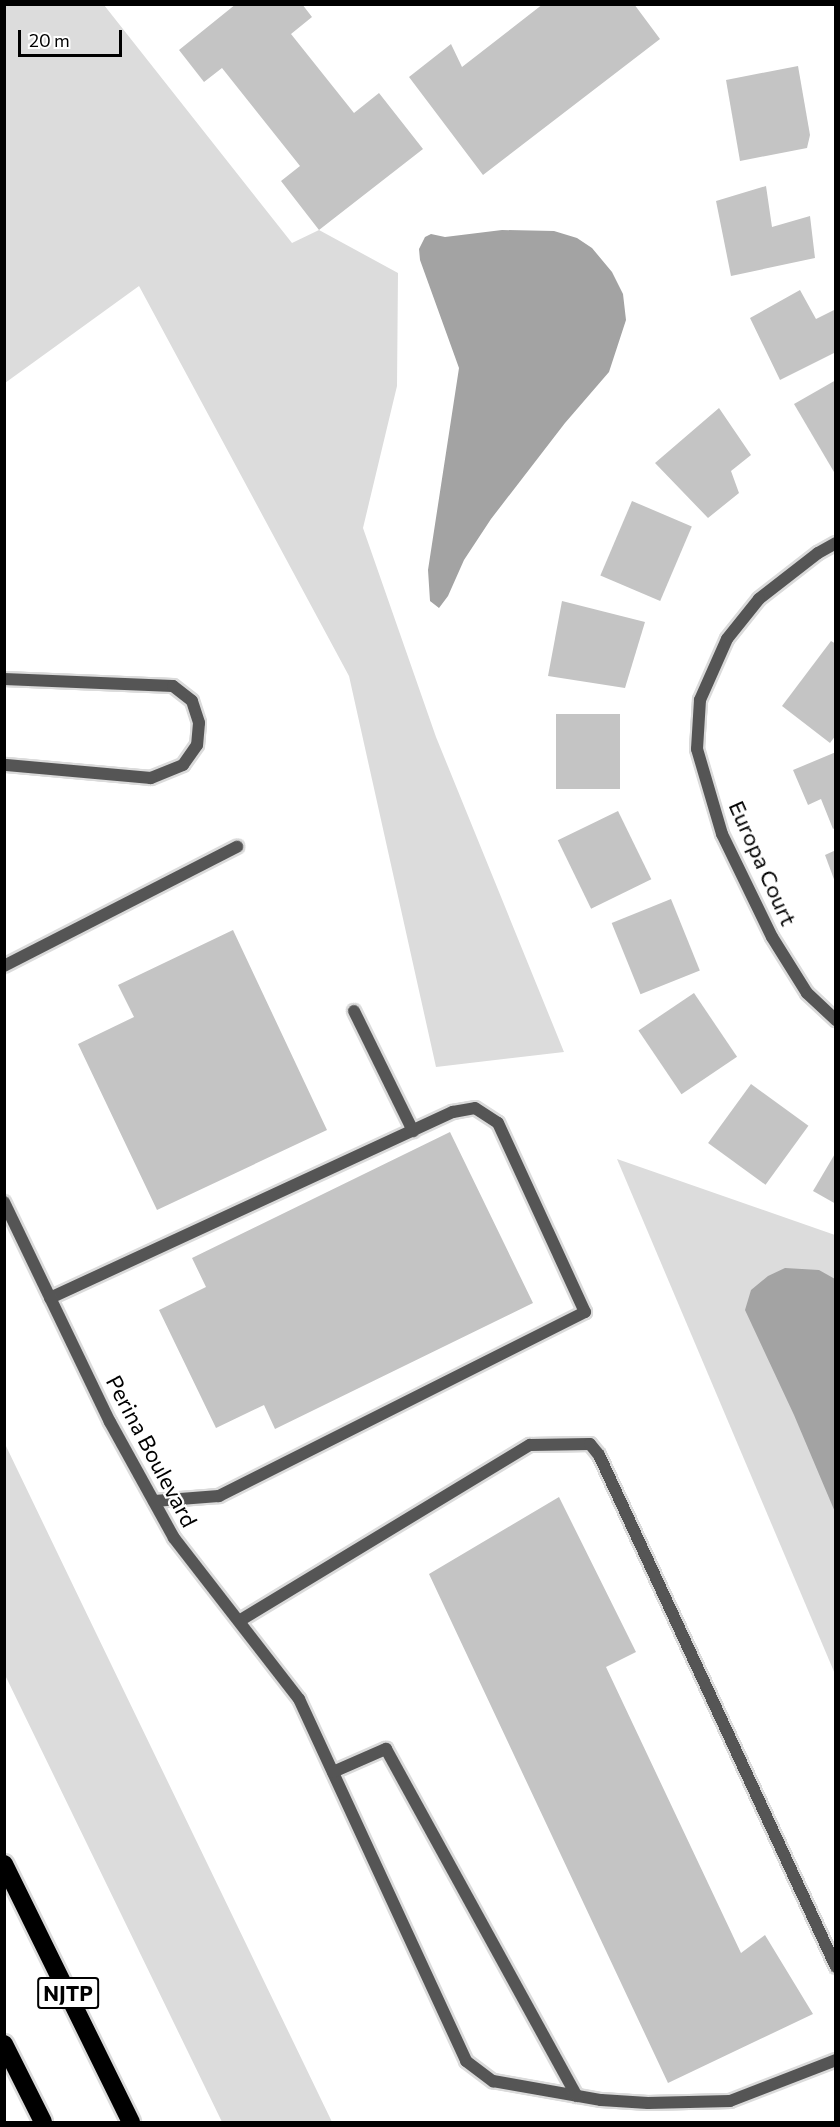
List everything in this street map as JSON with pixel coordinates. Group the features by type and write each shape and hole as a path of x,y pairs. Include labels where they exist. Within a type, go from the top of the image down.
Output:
{"highway":[{"name":"NJTP","path":"4,1864 131,2122"},
{"path":"4,2044 43,2122"}],"street":[{"name":"Europa Court","path":"836,543 818,553 759,599 727,639 700,700 697,749 722,834 772,937 807,993 836,1020"},
{"path":"4,679 173,686 192,701 199,723 197,745 183,765 151,778 4,765"},
{"path":"4,966 237,847"},
{"path":"354,1011 413,1131"},
{"path":"50,1298 453,1113 475,1108 498,1123 585,1312 219,1496 154,1501"},
{"name":"Perina Boulevard","path":"4,1202 110,1422 174,1538 299,1699 466,2061 492,2081 601,2100 648,2103 730,2101 836,2060"},
{"path":"239,1621 530,1445 590,1444 599,1455 836,1967"},
{"path":"333,1772 386,1749 577,2096"}],"shaded area":[{"path":"5,5 104,5 292,243 319,230 398,273 397,386 363,528 436,737 564,1052 436,1067 349,676 139,286 5,383"},
{"path":"502,230 554,231 577,238 592,248 612,272 623,294 626,320 609,372 565,423 491,519 464,560 448,596 439,608 430,601 428,570 459,368 420,260 419,249 425,237 431,234 445,237"},
{"path":"617,1159 835,1235 835,1674"},
{"path":"785,1268 819,1270 835,1279 835,1512 794,1415 745,1310 751,1290 768,1276"},
{"path":"5,1444 332,2122 222,2122 5,1675"}],"building":[{"path":"236,4 302,4 312,17 291,34 354,113 379,93 423,149 319,230 281,181 300,166 222,68 204,82 179,50"},
{"path":"543,4 634,4 660,39 483,175 409,77 451,44 462,67"},
{"path":"798,66 810,135 807,148 740,161 726,80"},
{"path":"766,186 772,227 810,216 815,258 731,276 716,201"},
{"path":"800,290 816,319 836,309 836,352 780,380 750,318"},
{"path":"836,380 836,471 834,472 794,404"},
{"path":"719,408 751,455 731,471 739,493 708,518 655,463"},
{"path":"632,501 692,526 660,601 600,576"},
{"path":"562,601 645,622 625,688 548,676"},
{"path":"831,641 836,644 836,735 830,743 782,706"},
{"path":"556,714 620,714 620,789 556,789"},
{"path":"836,752 836,827 833,829 821,799 808,805 793,770"},
{"path":"618,811 651,879 591,909 558,840"},
{"path":"836,850 836,882 835,882 825,855"},
{"path":"671,899 700,970 641,994 612,923"},
{"path":"233,930 327,1130 157,1210 78,1044 134,1017 118,985"},
{"path":"694,993 737,1057 682,1094 638,1030"},
{"path":"751,1084 808,1126 766,1185 708,1143"},
{"path":"450,1132 533,1303 275,1429 264,1405 216,1428 159,1310 206,1287 192,1258"},
{"path":"836,1152 836,1204 813,1191"},
{"path":"559,1497 636,1652 606,1667 741,1953 765,1935 813,2014 668,2083 429,1574"}]}
